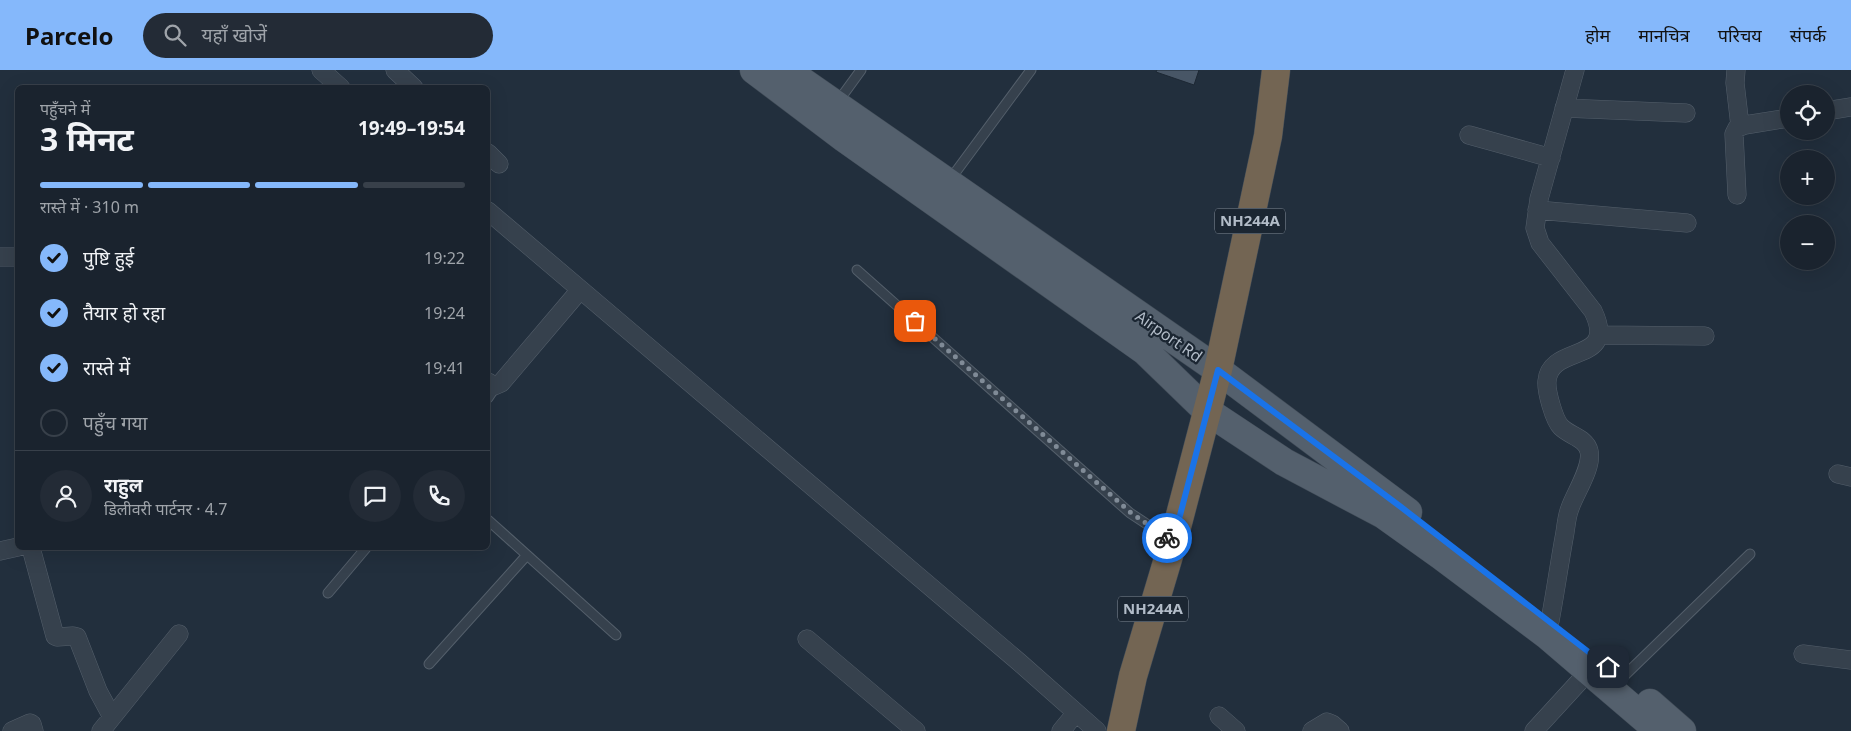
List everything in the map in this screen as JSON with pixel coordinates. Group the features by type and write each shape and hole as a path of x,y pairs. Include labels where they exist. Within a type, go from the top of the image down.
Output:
{"highway":[{"name":"NH244A","path":"1121,731 1133,676 1173,542 1218,370 1268,136 1276,70"}],"main road":[{"path":"754,70 844,138 1145,351 1207,411 1284,462 1384,515 1548,636 1590,671 1653,729"},
{"name":"Airport Rd","path":"786,70 1218,370 1550,621 1622,678 1682,731"}],"street":[{"path":"321,70 338,85"},
{"path":"395,70 411,85"},
{"path":"1550,621 1569,509 1590,459 1587,446 1582,440 1564,429 1556,420 1546,382 1548,372 1553,365 1595,343 1599,335 1599,327 1593,311 1540,243 1535,228 1537,210 1575,70"},
{"path":"1736,70 1734,83 1740,126"},
{"path":"1835,110 1851,107"},
{"path":"1564,108 1686,113"},
{"path":"1737,195 1734,134 1737,128 1780,119"},
{"path":"1468,135 1551,158"},
{"path":"1537,210 1687,223"},
{"path":"490,213 1019,662 1075,714 1097,731"},
{"path":"0,257 15,257"},
{"path":"490,388 501,383 580,290"},
{"path":"1599,335 1705,336"},
{"path":"0,551 15,548"},
{"path":"32,550 55,636 73,636 77,638 98,691 112,717"},
{"path":"101,731 179,634"},
{"path":"807,639 916,731"},
{"path":"1803,654 1851,660"},
{"path":"1534,731 1590,671"},
{"path":"1061,731 1075,714"},
{"path":"1219,716 1236,731"},
{"path":"1312,731 1327,722 1340,731"},
{"path":"12,731 30,723 34,731"}],"lane":[{"path":"836,105 861,70"},
{"path":"947,183 1031,70"},
{"path":"857,270 1130,512 1173,542"},
{"path":"490,522 616,635"},
{"path":"328,593 364,550"},
{"path":"1622,678 1750,554"},
{"path":"429,664 526,555"}],"building":[{"path":"1157,70 1199,70 1194,85 1156,72"}],"way so far":[{"path":"915,321 1130,512 1167,538"}],"route":[{"path":"1167,538 1173,542 1218,370 1401,507 1608,667"}]}
